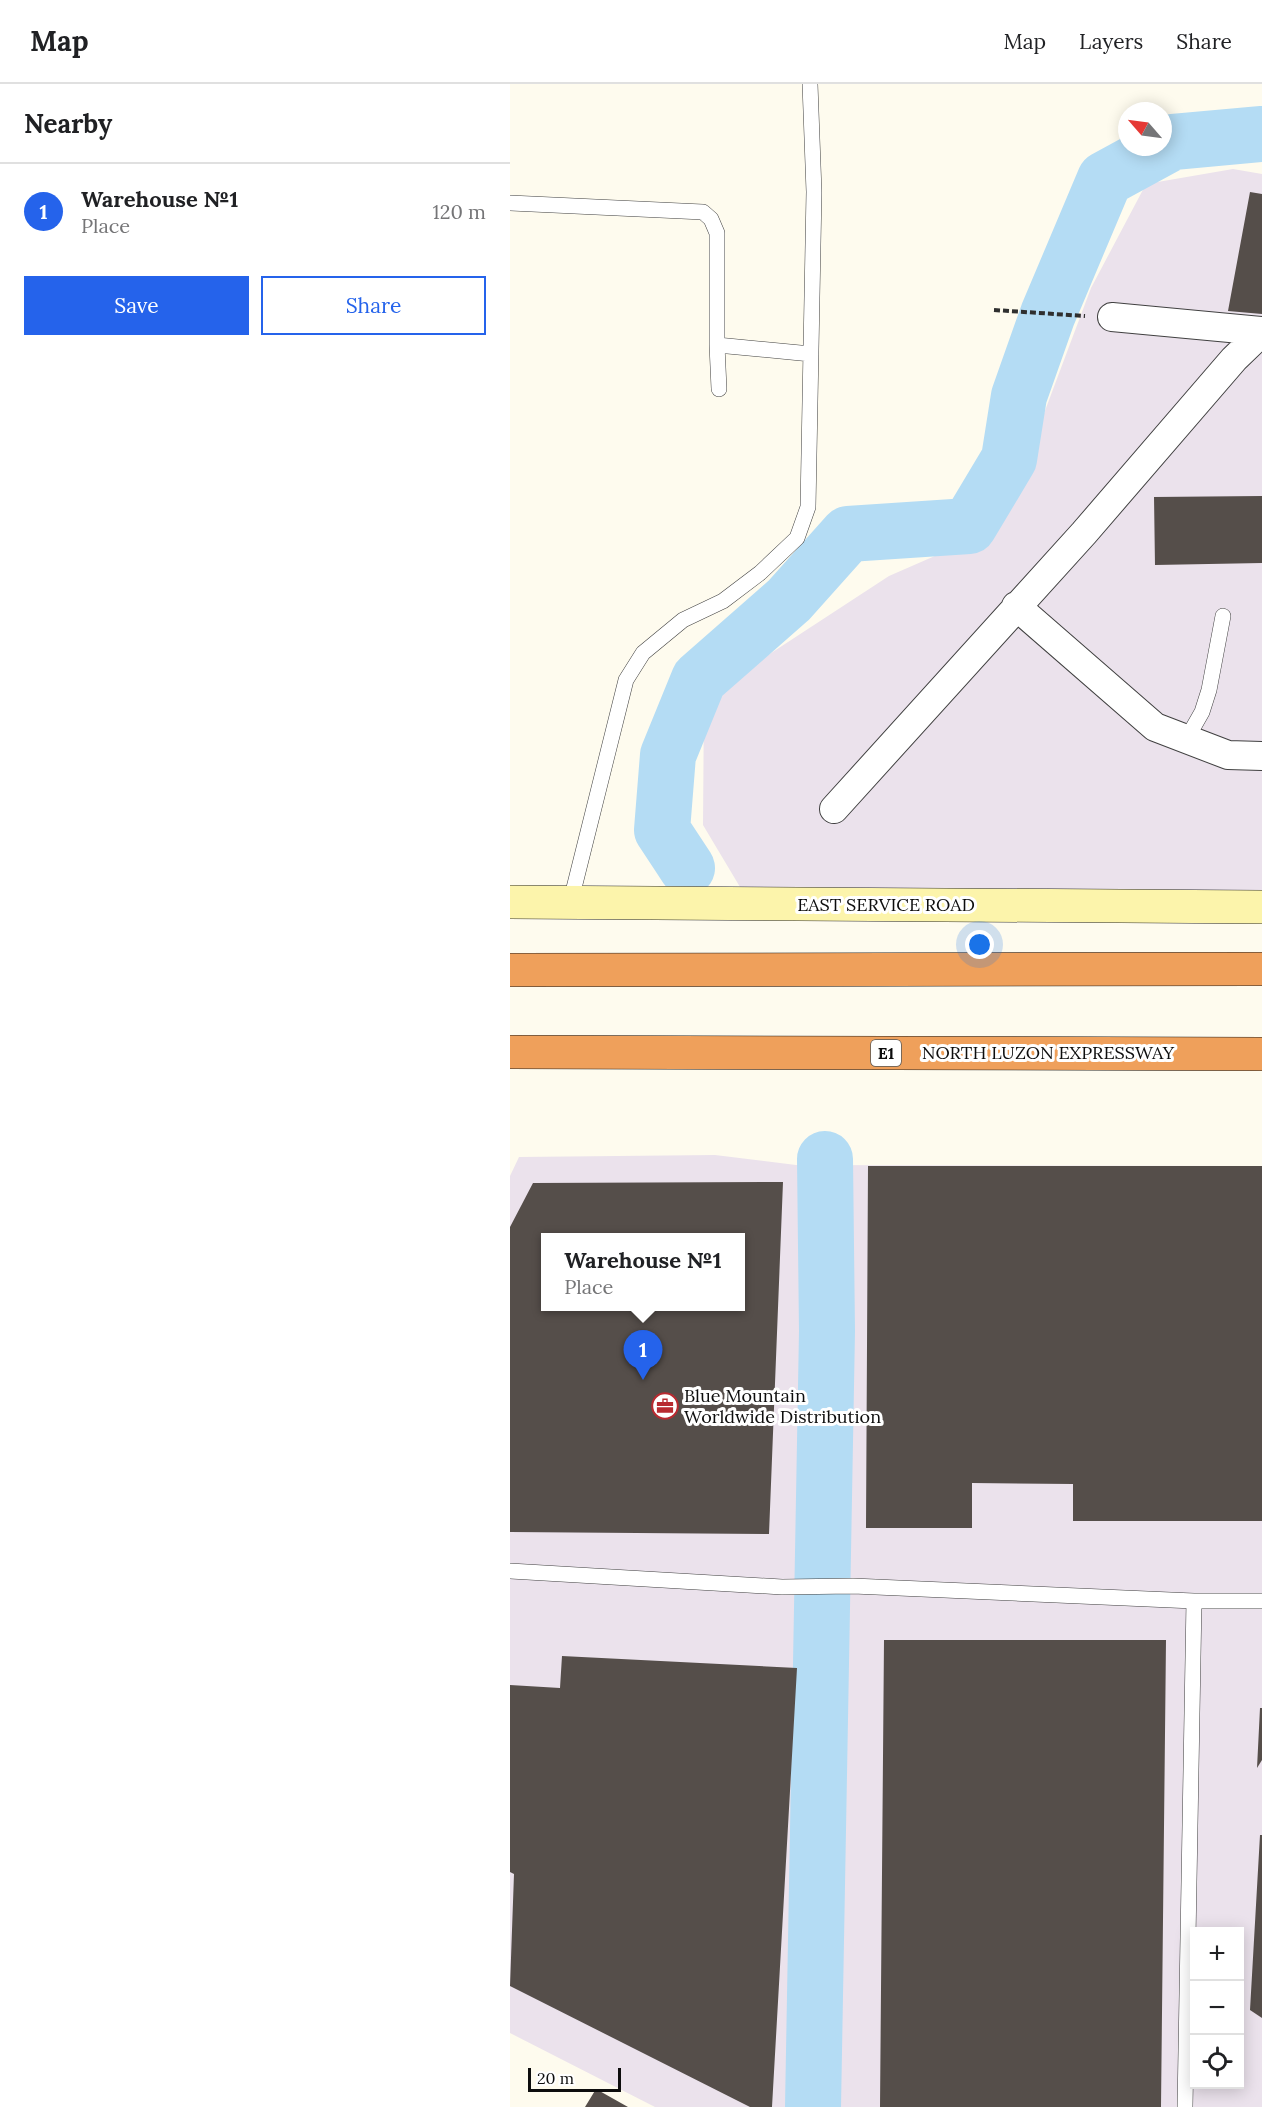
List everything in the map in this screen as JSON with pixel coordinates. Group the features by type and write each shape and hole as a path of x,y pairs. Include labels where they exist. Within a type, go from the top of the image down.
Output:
{"highway":[{"path":"510,970 1262,969"},
{"name":"NORTH LUZON EXPRESSWAY","path":"510,1052 1262,1054"}],"street":[{"path":"1112,317 1262,332"},
{"path":"834,809 1084,533 1234,359 1262,332"},
{"path":"1016,606 1155,727 1228,755 1262,756"},
{"name":"EAST SERVICE ROAD","path":"510,902 1262,907"}],"lane":[{"path":"570,904 626,680 643,653 683,620 723,601 760,573 797,538 808,507 814,192 810,84"},
{"path":"510,203 703,212 711,219 717,233 719,389"},
{"path":"717,345 811,354"},
{"path":"1186,740 1202,712 1209,690 1223,616"},
{"path":"510,1571 782,1587 853,1586 1194,1601 1262,1601"},
{"path":"1185,2107 1194,1601"}],"path":[{"path":"994,310 1112,317"}],"shaded area":[{"path":"1233,169 1262,174 1262,892 740,887 703,825 704,697 889,576 976,538 1034,440 1091,288 1146,184"},
{"path":"715,1155 796,1165 1262,1166 1262,2107 655,2107 510,2033 510,1176 519,1157"}],"building":[{"path":"1250,192 1262,194 1262,314 1228,311"},
{"path":"1262,496 1262,563 1155,565 1154,497"},
{"path":"868,1166 1262,1166 1262,1521 1073,1521 1073,1484 972,1483 972,1528 866,1528"},
{"path":"783,1182 769,1534 510,1532 510,1227 533,1183"},
{"path":"884,1640 1166,1640 1161,2107 880,2107"},
{"path":"562,1656 797,1668 772,2107 750,2107 510,1986 514,1874 510,1872 510,1685 560,1688"},
{"path":"1260,1708 1262,1708 1262,1760 1257,1768"},
{"path":"1260,1835 1262,1835 1262,2018 1250,2010"},
{"path":"596,2089 628,2107 585,2107"}],"waterway":[{"path":"687,868 662,830 668,755 699,679 789,600 848,534 969,526 1009,459 1019,396 1048,314 1105,179 1173,142 1262,134"},
{"path":"813,2107 827,1331 825,1159"}],"place":[{"name":"Warehouse №1","path":"643,1380"},
{"name":"Blue Mountain Worldwide Distribution","path":"665,1406"}]}
